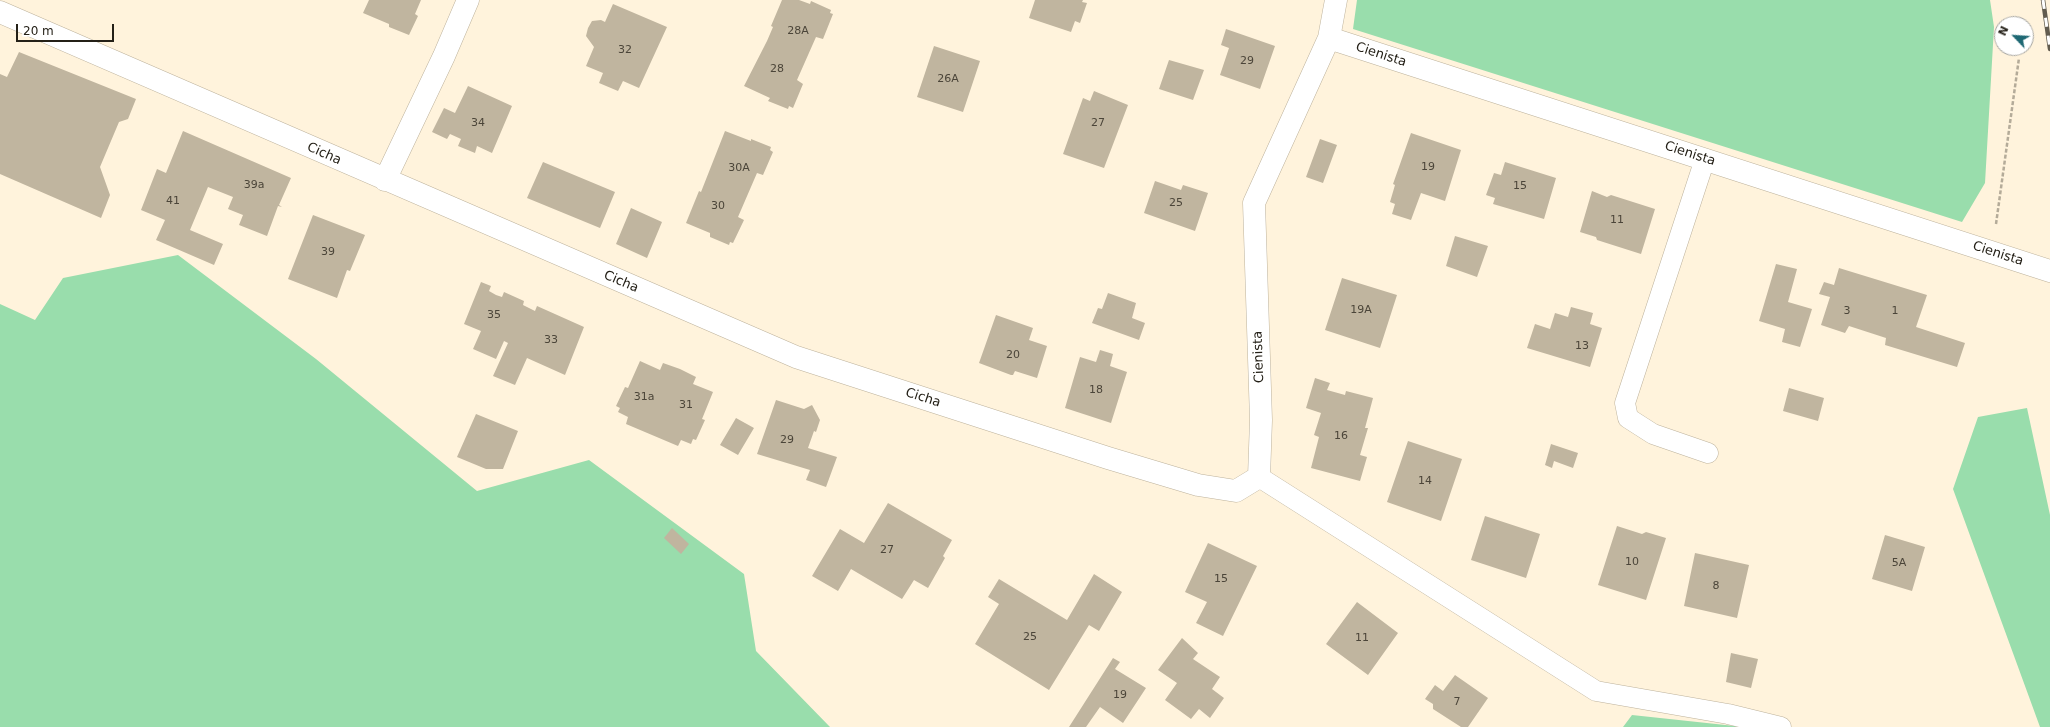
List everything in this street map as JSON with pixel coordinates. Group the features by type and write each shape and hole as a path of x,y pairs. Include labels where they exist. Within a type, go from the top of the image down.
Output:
{"street":[{"path":"385,180 444,56 468,0"},
{"name":"Cienista","path":"1259,477 1261,420 1254,203 1329,38 1336,0"},
{"name":"Cicha","path":"0,12 796,357 1198,485 1236,491 1259,477"},
{"name":"Cienista","path":"1329,38 2050,271"}],"lane":[{"path":"1705,159 1625,403 1628,418 1653,434 1708,453"},
{"path":"1259,477 1596,691 1728,714 1781,727"}],"path":[{"path":"1993,252 2010,115 2020,58"}],"green space":[{"path":"1357,0 1990,0 1994,27 1985,183 1962,222 1353,29"},
{"path":"178,255 316,359 477,491 589,460 744,574 756,651 830,727 0,727 0,304 35,320 63,278"},
{"path":"2027,408 2050,515 2050,727 2040,727 1953,489 1978,417"},
{"path":"1632,715 1744,727 1623,727"}],"building":[{"path":"369,0 421,0 415,14 418,16 409,35 389,27 389,24 363,13"},
{"path":"782,0 799,0 810,4 811,1 831,10 830,13 833,14 823,39 816,37 797,80 803,84 793,108 789,106 788,109 768,101 770,98 744,86 767,41 773,27 771,26"},
{"path":"1035,0 1083,0 1082,2 1087,3 1080,23 1075,21 1071,32 1029,18"},
{"path":"613,4 667,27 639,88 623,81 618,91 599,83 603,73 586,66 594,47 586,36 588,28 592,21 601,20 605,22"},
{"path":"1226,29 1275,46 1260,89 1220,75 1229,48 1221,45"},
{"path":"934,46 980,61 963,112 917,97"},
{"path":"19,52 136,99 128,119 119,122 100,167 110,195 101,218 0,174 0,74 7,77"},
{"path":"1169,60 1204,70 1193,100 1159,89"},
{"path":"468,86 512,106 492,153 477,146 475,153 458,146 461,139 450,134 447,139 432,132 444,108 455,113"},
{"path":"1094,91 1128,105 1104,168 1063,154 1083,98 1090,101"},
{"path":"183,131 291,178 279,205 282,207 278,206 267,236 239,225 243,215 228,209 233,197 208,187 190,230 223,244 214,265 156,240 165,220 141,210 157,169 166,173"},
{"path":"725,131 771,147 770,150 773,152 763,175 757,173 738,217 744,220 733,243 730,242 729,245 710,237 710,233 686,223 699,191 701,192"},
{"path":"1411,133 1461,150 1445,201 1421,193 1411,220 1392,214 1395,204 1390,202 1395,185 1393,184"},
{"path":"1320,139 1337,145 1323,183 1306,177"},
{"path":"543,162 615,192 600,228 527,198"},
{"path":"1505,162 1556,178 1544,219 1493,204 1495,198 1486,195 1494,173 1501,175"},
{"path":"1155,181 1181,190 1183,185 1208,193 1195,231 1144,213"},
{"path":"1592,191 1607,197 1611,195 1655,209 1641,254 1597,240 1596,237 1580,232"},
{"path":"631,208 662,222 647,258 616,244"},
{"path":"313,215 365,235 350,271 347,270 337,298 288,279"},
{"path":"1455,236 1488,246 1477,277 1446,266"},
{"path":"1776,264 1797,269 1788,302 1812,309 1800,347 1782,342 1785,329 1759,321"},
{"path":"1839,268 1927,295 1916,327 1965,343 1957,367 1885,345 1886,338 1849,326 1845,333 1821,325 1830,297 1819,294 1824,282 1834,285"},
{"path":"1342,278 1397,295 1380,348 1325,330"},
{"path":"481,282 491,286 489,291 496,295 502,297 504,292 524,301 523,305 535,311 537,306 584,327 565,375 527,358 515,385 493,376 508,343 504,341 496,359 473,349 481,331 464,324"},
{"path":"1108,293 1136,303 1132,318 1145,323 1139,340 1092,323 1098,308 1102,309"},
{"path":"1571,307 1593,313 1590,324 1602,328 1590,367 1527,348 1535,324 1550,329 1555,313 1568,317"},
{"path":"996,315 1033,328 1029,340 1047,346 1037,378 1015,371 1013,375 1011,375 979,363"},
{"path":"1100,350 1113,354 1110,366 1127,372 1111,423 1065,408 1080,357 1096,362"},
{"path":"640,361 660,370 663,363 680,369 696,377 693,384 713,392 702,419 705,420 696,440 693,439 691,444 681,440 678,446 626,424 628,417 618,412 620,408 616,406 625,387 628,388"},
{"path":"1315,378 1330,383 1327,390 1345,395 1346,391 1373,398 1365,428 1368,428 1360,455 1367,457 1360,481 1311,468 1319,437 1314,435 1321,413 1306,408"},
{"path":"1789,388 1824,398 1818,421 1783,411"},
{"path":"776,400 804,409 812,405 820,420 808,448 837,457 826,487 806,480 810,470 757,454"},
{"path":"476,414 518,431 503,469 486,469 457,457"},
{"path":"736,418 754,428 738,455 720,445"},
{"path":"1408,441 1462,459 1441,521 1387,502"},
{"path":"1551,444 1578,453 1573,468 1554,461 1552,468 1545,465"},
{"path":"888,503 952,540 943,556 945,558 928,588 914,580 902,599 851,569 838,591 812,576 840,529 864,543"},
{"path":"1485,516 1540,534 1526,578 1471,560"},
{"path":"1617,526 1642,534 1646,532 1666,538 1646,600 1598,585"},
{"path":"672,528 689,544 681,554 664,538"},
{"path":"1885,535 1925,547 1912,591 1872,579"},
{"path":"1208,543 1257,566 1223,636 1196,623 1207,602 1185,592"},
{"path":"1695,553 1749,565 1737,618 1684,606"},
{"path":"1094,574 1122,592 1099,631 1089,625 1049,690 975,644 999,604 988,597 999,579 1067,620"},
{"path":"1357,602 1398,633 1368,675 1326,644"},
{"path":"1182,638 1198,653 1193,659 1220,677 1212,689 1224,698 1210,718 1199,709 1191,719 1165,700 1177,683 1158,670"},
{"path":"1731,653 1758,659 1751,688 1726,682"},
{"path":"1113,658 1120,662 1115,669 1146,688 1123,723 1100,707 1086,727 1069,727"},
{"path":"1455,675 1488,698 1468,727 1461,727 1433,709 1433,704 1425,699 1435,685 1443,691"}],"railway":[{"path":"2043,0 2050,49"}]}
